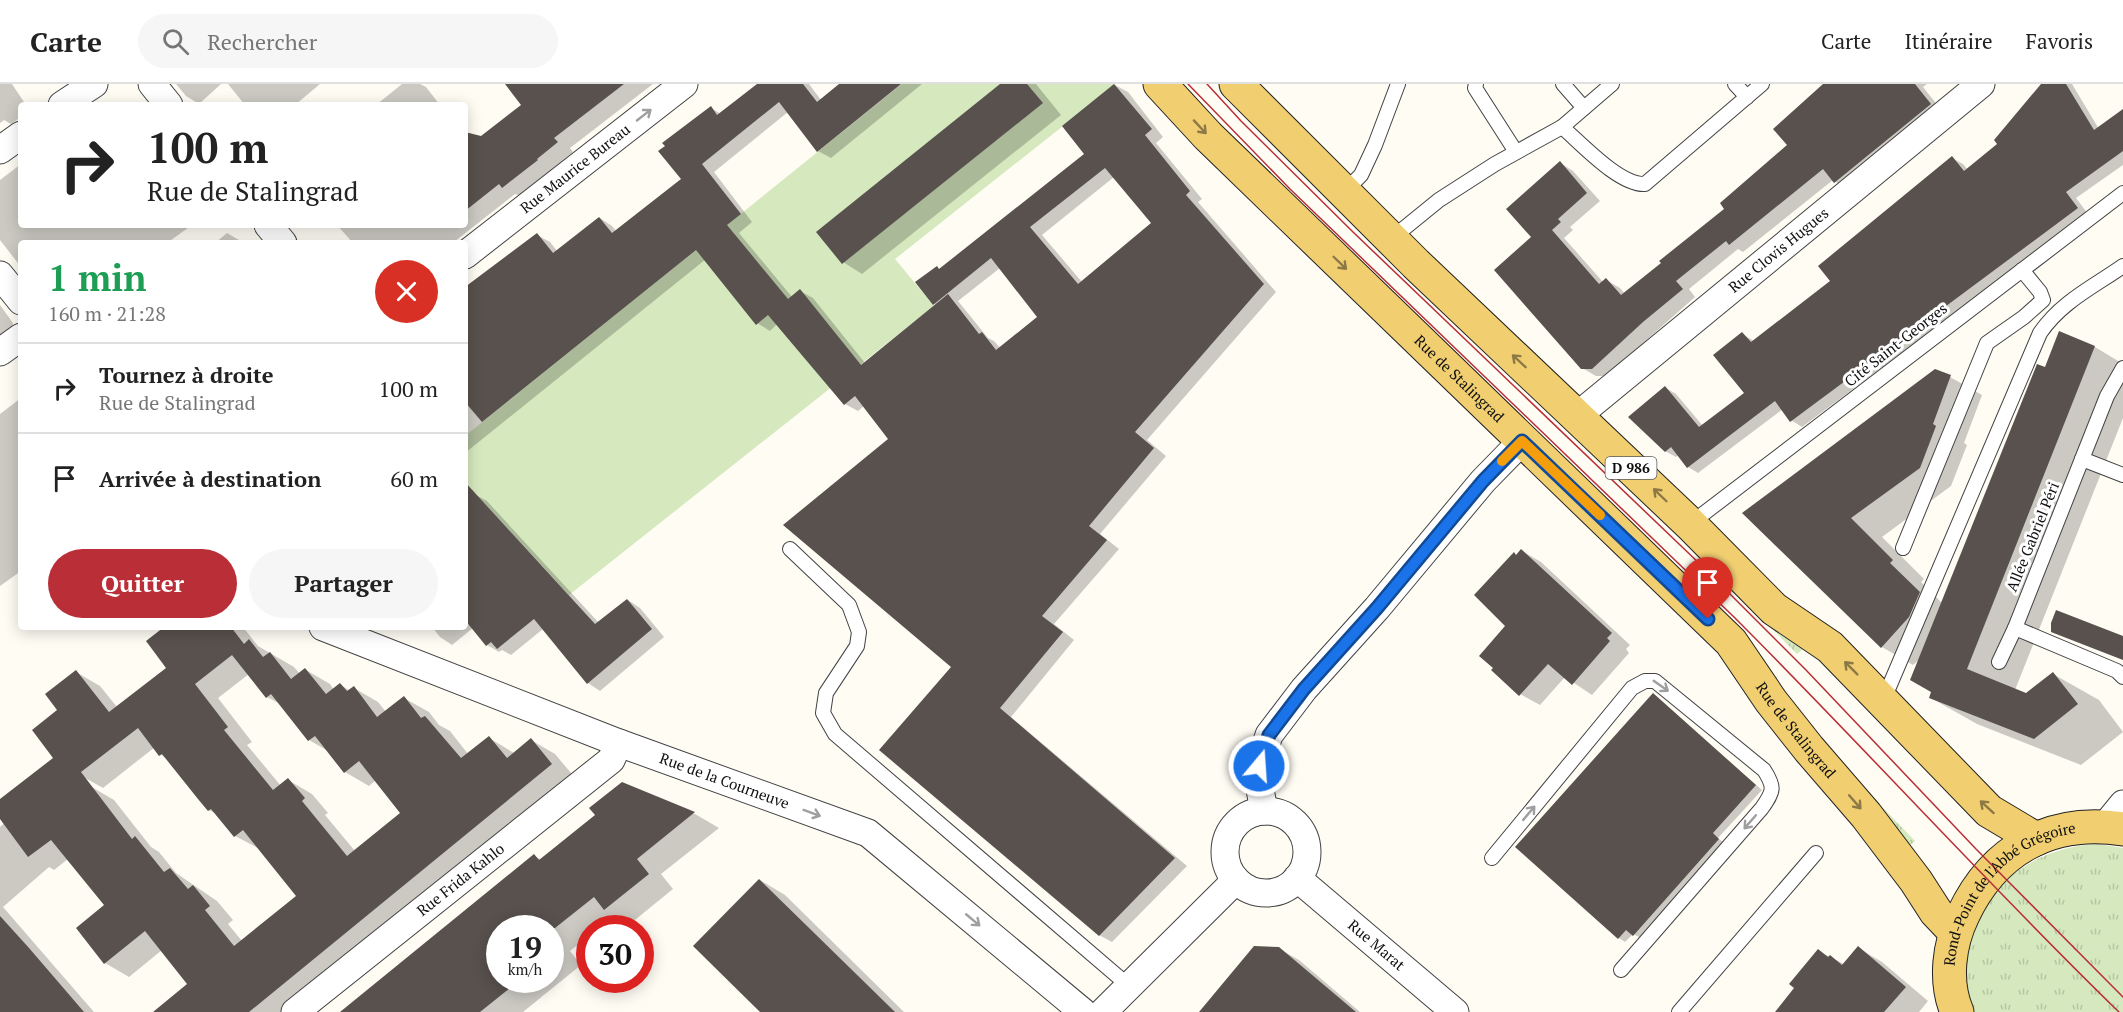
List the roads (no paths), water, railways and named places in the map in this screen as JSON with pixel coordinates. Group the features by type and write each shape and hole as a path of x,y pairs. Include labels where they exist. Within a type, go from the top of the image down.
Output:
{"main road":[{"name":"Rue de Stalingrad","path":"1160,84 1208,136 1731,642 1771,701 1866,815 1916,881 1935,912 1955,932"},
{"name":"D 986","path":"1248,88 1343,193 1690,524 1774,609 1830,647 1989,812 2036,839"},
{"name":"Rond-Point de l'Abbé Grégoire","path":"1957,1012 1950,987 1950,959 1955,932 1984,877 2006,856 2036,839 2080,826 2117,820"}],"street":[{"path":"60,98 94,84"},
{"path":"152,84 167,102"},
{"name":"Rue Maurice Bureau","path":"468,253 684,84"},
{"name":"Rue Clovis Hugues","path":"1577,416 1981,84"},
{"path":"0,150 18,137"},
{"path":"270,228 280,240"},
{"path":"0,275 18,297"},
{"path":"0,352 18,339"},
{"path":"1264,811 1257,773 1269,735 1304,689 1377,608 1483,481 1522,441"},
{"name":"Rue de la Courneuve","path":"331,630 619,743 868,833 1083,1012"},
{"name":"Rue Frida Kahlo","path":"295,1012 611,760 619,743"},
{"path":"1264,811 1278,813 1290,819 1299,828 1305,840 1307,854 1304,867 1297,878 1287,887 1274,892 1260,892 1247,888 1236,880 1228,868 1225,856 1226,843 1231,830 1251,813 1264,811"},
{"name":"Rue Marat","path":"1297,878 1455,1012"},
{"path":"1103,1012 1236,880"}],"lane":[{"path":"1343,193 1361,175 1398,84"},
{"path":"1476,84 1475,88 1516,152"},
{"path":"1563,84 1584,108"},
{"path":"1391,239 1439,200 1516,152 1562,127 1612,84"},
{"path":"1735,84 1747,97"},
{"path":"1562,127 1618,175 1637,184 1645,184 1762,84"},
{"path":"2119,197 2123,212"},
{"name":"Cité Saint-Georges","path":"1690,524 2119,197"},
{"path":"1883,701 2040,333 2052,316 2063,306 2123,266"},
{"path":"1903,548 1987,343 2024,317 2043,300 2040,292 2022,270"},
{"name":"Allée Gabriel Péri","path":"1999,662 2107,396 2123,368"},
{"path":"2082,459 2123,475"},
{"path":"790,549 849,605 859,632 857,646 826,693 823,713 835,734 1129,986"},
{"path":"2014,628 2117,671 2123,676"},
{"path":"1491,858 1632,688 1646,681 1655,681 1764,770 1772,783 1771,795 1762,808 1622,970"},
{"path":"1679,1012 1816,853"}],"tram line":[{"path":"1188,84 1290,189 1734,617 2021,915 2119,1012"},
{"path":"1207,84 1353,232 1702,566 2123,997"}]}
